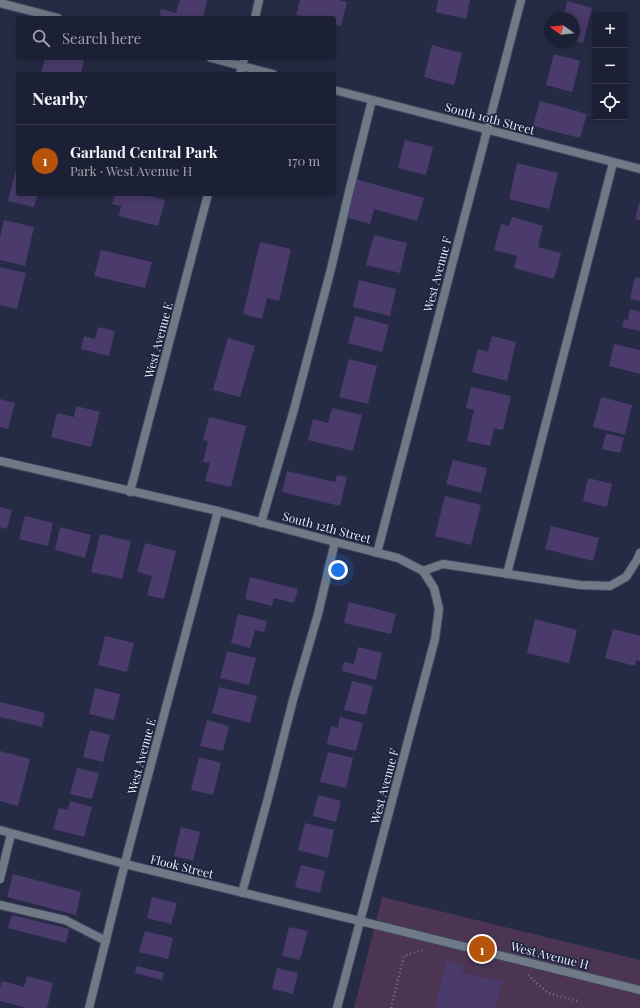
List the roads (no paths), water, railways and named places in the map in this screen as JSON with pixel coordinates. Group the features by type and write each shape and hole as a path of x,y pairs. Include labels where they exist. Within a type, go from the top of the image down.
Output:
{"street":[{"path":"255,16 259,0"},
{"name":"West Avenue F","path":"377,553 520,0"},
{"path":"0,3 50,16"},
{"path":"219,60 265,72"},
{"name":"South 10th Street","path":"336,91 640,169"},
{"path":"261,523 293,413 331,269 372,100"},
{"path":"507,574 614,163"},
{"name":"West Avenue E","path":"130,492 207,196"},
{"name":"South 12th Street","path":"0,461 218,511 398,558 423,571"},
{"name":"West Avenue E","path":"89,1008 125,864 218,511"},
{"path":"242,893 293,700 318,614 335,542"},
{"path":"423,571 443,564 580,584 610,586 626,577 639,557"},
{"name":"West Avenue F","path":"337,1008 435,639 439,609 434,588 423,571"},
{"name":"Flook Street","path":"0,830 125,864 360,921"},
{"path":"0,879 11,834"},
{"path":"0,905 65,920 106,940"},
{"name":"West Avenue H","path":"360,921 640,990"}],"place":[{"name":"Garland Central Park","path":"482,949"}]}
